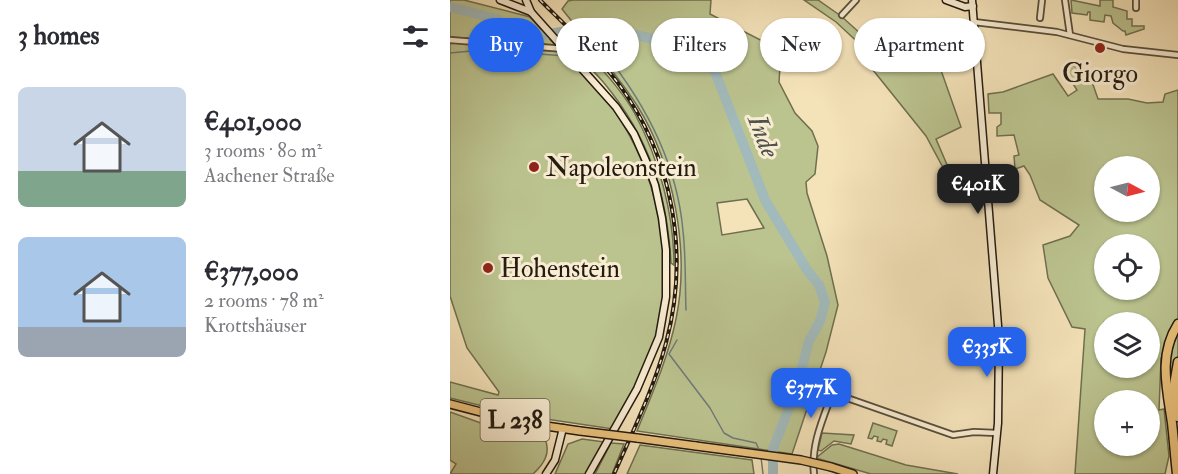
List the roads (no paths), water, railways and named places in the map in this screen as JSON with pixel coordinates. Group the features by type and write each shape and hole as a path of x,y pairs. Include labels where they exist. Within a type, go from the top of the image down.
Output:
{"highway":[{"path":"1177,474 1166,383 1166,356 1169,340 1178,324"},
{"path":"1178,362 1174,391 1178,417"},
{"path":"1169,474 1174,451"}],"main road":[{"path":"500,0 512,2 531,12 556,39"},
{"path":"526,0 531,12"},
{"path":"946,0 958,6 973,3 974,18"},
{"path":"586,72 616,106 640,146 659,203 666,266 666,297 659,337 637,389 589,474"},
{"path":"978,72 999,338 997,433 993,474"},
{"name":"L 238","path":"450,404 519,422 801,460 853,474"},
{"name":"L 238","path":"546,474 555,460 562,428"}],"street":[{"path":"843,15 856,0"},
{"path":"1040,18 1042,0"},
{"path":"1065,0 1070,35"},
{"path":"1136,0 1136,8"},
{"path":"985,22 1070,35 1119,48 1178,55"},
{"path":"450,40 556,50"},
{"path":"807,384 953,435 997,433"},
{"path":"814,474 814,443 832,394"}],"waterway":[{"name":"Inde","path":"450,7 497,19 510,29 535,36 597,29 667,42 693,50 715,72 765,200 807,270 819,285 825,302 820,321 809,341 796,390 773,449 773,474"},
{"path":"450,53 482,50 556,55"},
{"path":"620,72 657,135 674,182 683,231 686,310"},
{"path":"677,340 669,354 710,408 724,433 733,438 756,443 760,452"},
{"path":"761,457 763,474"}],"railway":[{"path":"540,0 600,61 637,112 664,174 672,207 676,241 676,275 673,309 666,343 636,426 614,474"}],"place":[{"name":"Giorgo","path":"1100,48"},
{"name":"Napoleonstein","path":"534,167"},
{"name":"Hohenstein","path":"488,268"}]}
